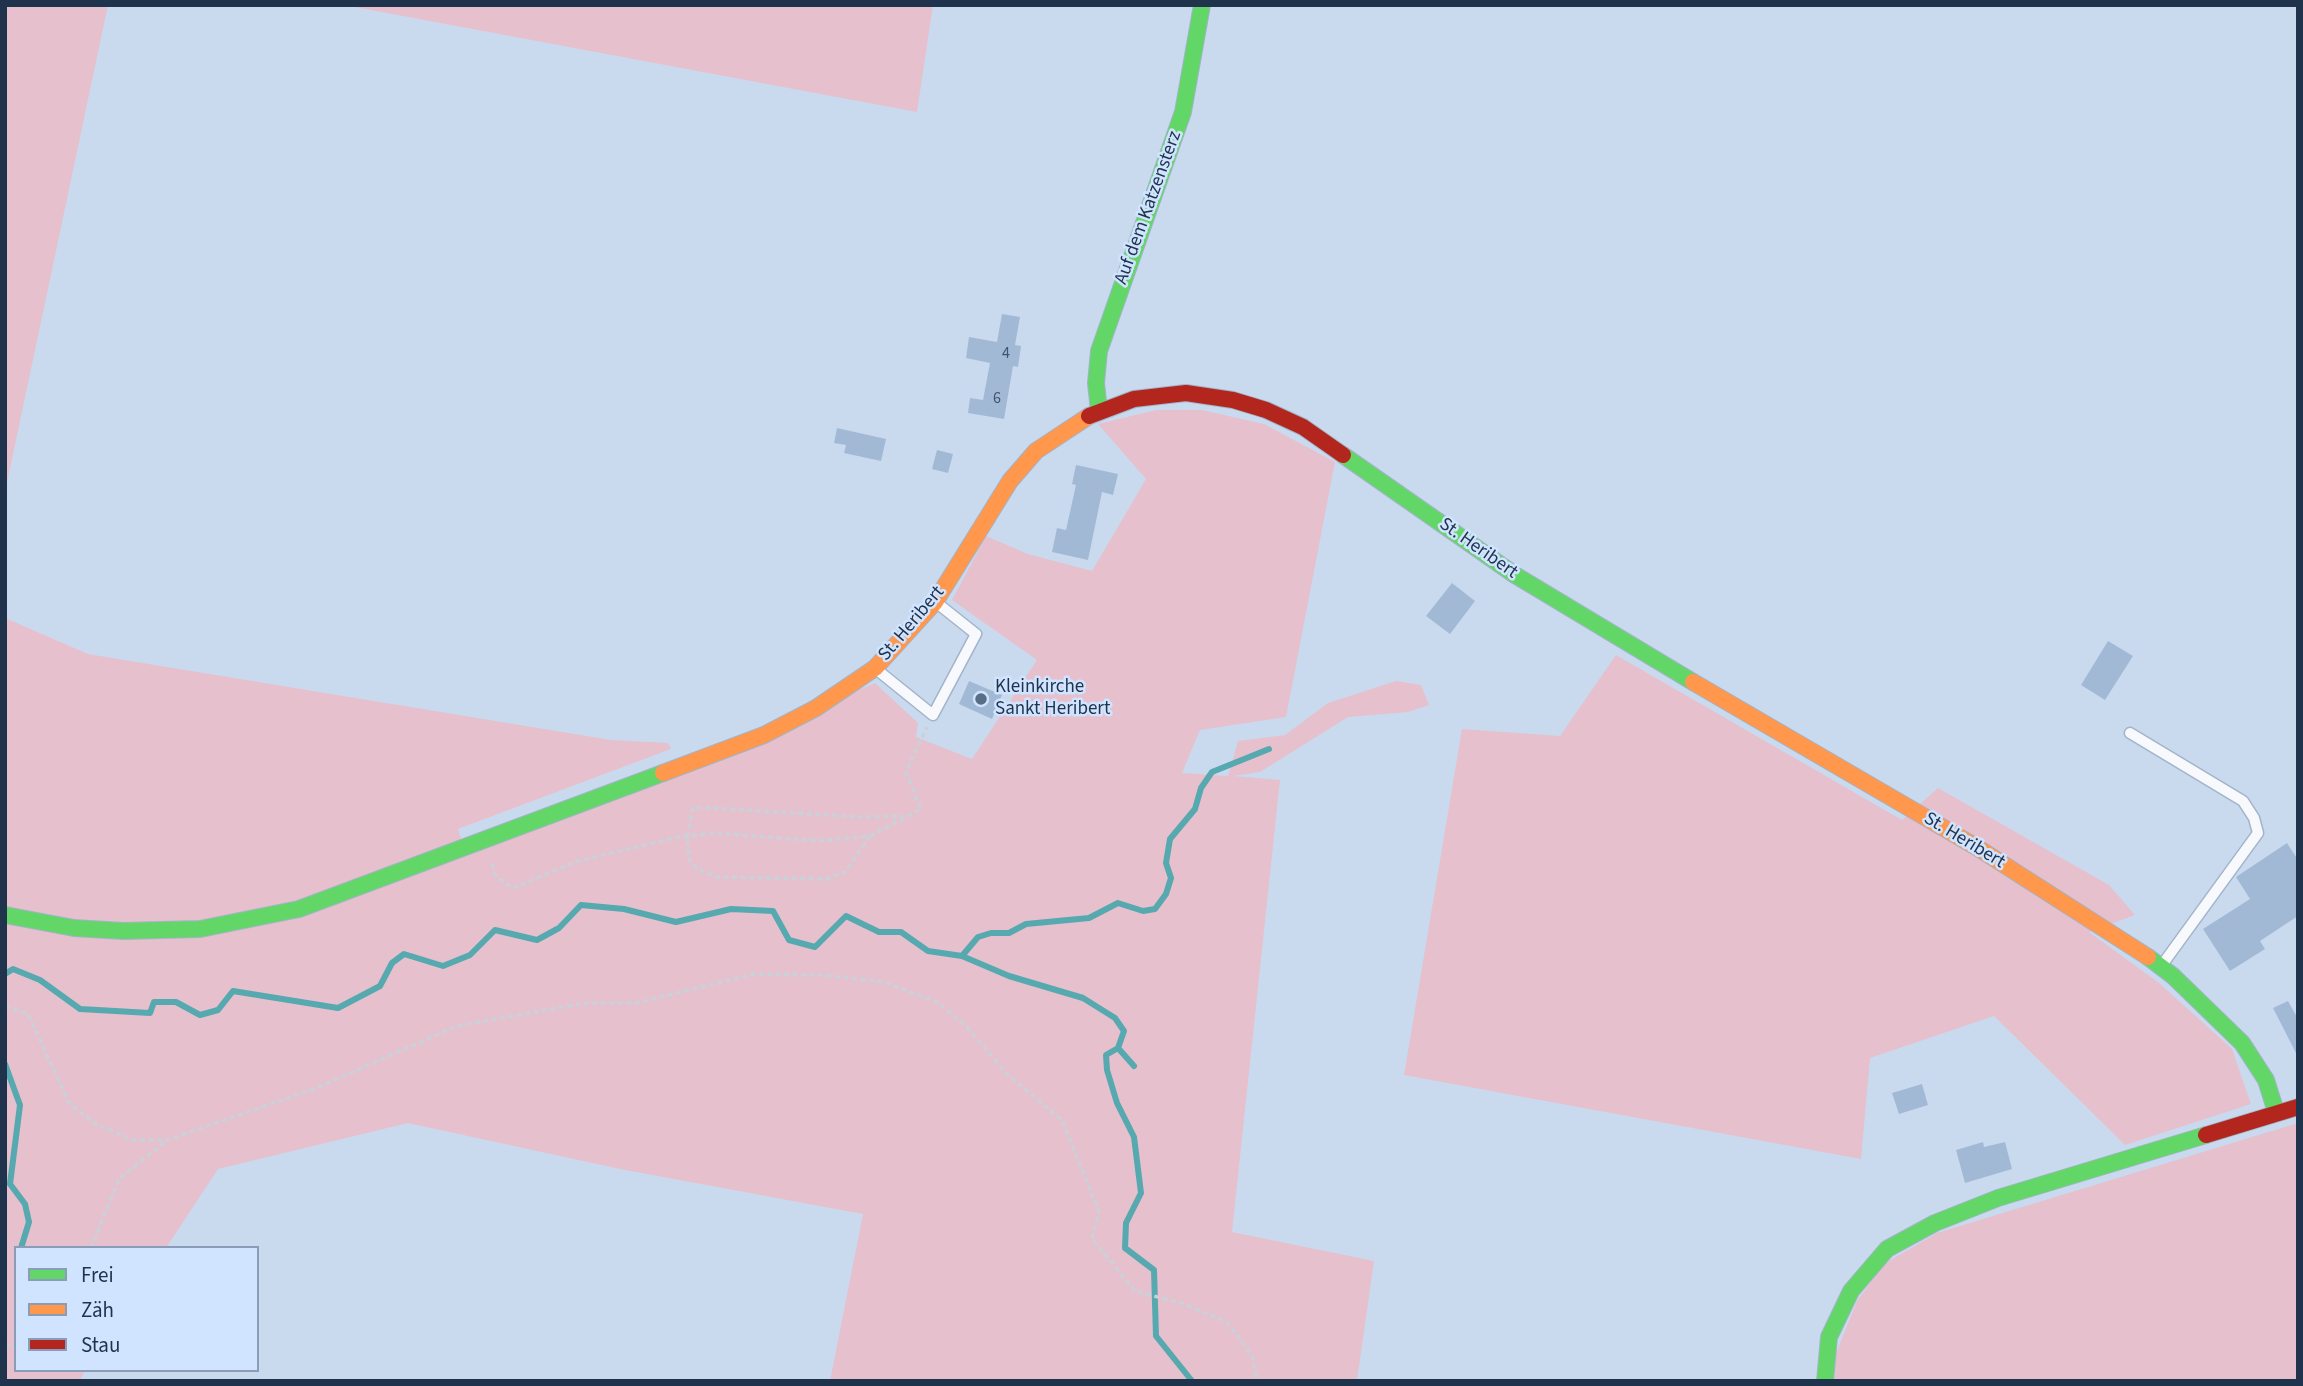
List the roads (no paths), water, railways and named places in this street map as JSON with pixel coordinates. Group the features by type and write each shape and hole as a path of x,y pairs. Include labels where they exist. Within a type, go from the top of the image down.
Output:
{"street":[{"name":"Auf dem Katzensterz","path":"1099,411 1096,383 1099,351 1183,112 1202,5"},
{"name":"St. Heribert","path":"5,915 99,930 200,929 299,909 400,874 764,735 816,708 875,668 935,602 1010,481 1036,451 1066,429 1099,411 1135,399 1186,393 1233,400 1266,410 1303,427 1515,575 1978,848 2114,933 2208,1007 2242,1042 2266,1080 2276,1112"},
{"path":"1825,1381 1829,1337 1851,1291 1887,1249 1935,1223 1998,1198 2298,1107"}],"lane":[{"path":"875,668 933,715 976,634 935,602"},
{"path":"2130,733 2243,801 2254,818 2258,833 2160,967"}],"waterway":[{"path":"962,956 978,937 991,933 1009,933 1026,924 1089,918 1118,903 1143,911 1155,909 1166,894 1171,878 1166,863 1170,839 1195,809 1201,788 1212,772 1269,749"},
{"path":"5,974 13,969 40,980 80,1009 150,1013 154,1002 176,1002 200,1015 218,1010 233,991 338,1008 380,986 392,963 404,954 443,966 470,955 495,930 537,940 559,928 581,905 624,909 676,922 731,909 773,911 789,940 815,947 846,916 879,932 901,932 928,951 962,956 1009,976 1083,998 1115,1018 1124,1031 1118,1048 1106,1055 1107,1070 1117,1103 1134,1137 1141,1193 1126,1223 1125,1248 1154,1270 1156,1336 1192,1381"},
{"path":"1118,1048 1134,1066"},
{"path":"5,1064 20,1105 10,1184 25,1204 29,1222 22,1246"}],"place":[{"name":"Kleinkirche Sankt Heribert","path":"981,699"}]}
